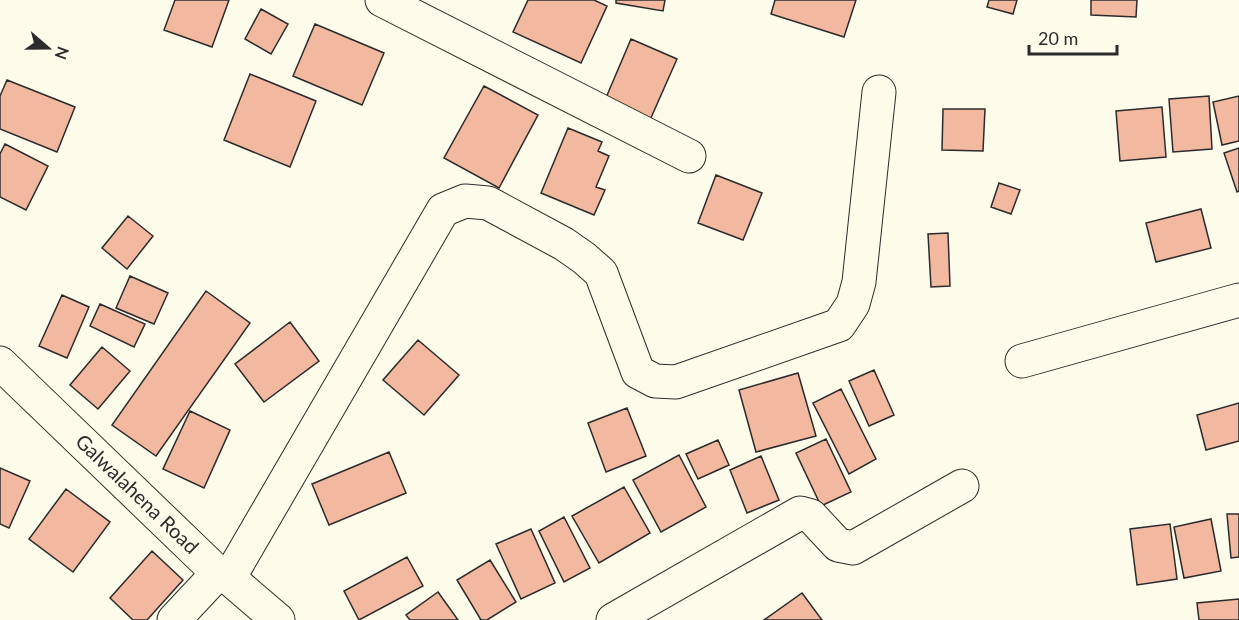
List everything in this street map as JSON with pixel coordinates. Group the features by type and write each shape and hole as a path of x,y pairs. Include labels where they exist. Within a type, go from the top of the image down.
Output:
{"street":[{"path":"382,0 689,156"},
{"path":"174,620 224,575 443,210 465,201 488,203 578,253 601,273 638,372 655,381 676,382 839,325 853,304 859,282 879,92"},
{"path":"1022,361 1239,300"},
{"name":"Galwalahena Road","path":"0,363 224,575 278,620"},
{"path":"613,620 800,513 811,516 838,545 854,548 962,486"}],"building":[{"path":"175,0 229,0 212,47 164,30"},
{"path":"528,0 594,0 607,6 581,63 513,32"},
{"path":"616,0 665,0 663,11 616,3"},
{"path":"775,0 856,0 844,37 771,14"},
{"path":"989,0 1017,0 1013,14 987,7"},
{"path":"1091,0 1137,0 1136,17 1091,15"},
{"path":"261,9 288,24 271,54 245,39"},
{"path":"315,24 384,53 362,105 293,76"},
{"path":"631,39 677,59 650,120 605,100"},
{"path":"250,74 316,101 290,167 224,140"},
{"path":"7,80 75,107 57,152 0,129 0,96"},
{"path":"484,86 538,115 499,188 444,158"},
{"path":"1209,96 1212,149 1173,152 1169,99"},
{"path":"1239,96 1239,141 1222,145 1213,102"},
{"path":"1162,107 1166,157 1120,161 1116,111"},
{"path":"943,109 985,109 983,151 942,150"},
{"path":"568,128 602,142 598,151 609,156 596,187 605,190 594,215 541,193"},
{"path":"5,144 48,166 26,210 0,197 0,154"},
{"path":"1239,148 1239,191 1237,192 1224,153"},
{"path":"716,175 762,193 743,240 698,223"},
{"path":"999,183 1020,190 1011,214 991,207"},
{"path":"1201,209 1211,248 1156,262 1146,223"},
{"path":"128,216 153,236 127,269 102,248"},
{"path":"948,233 950,286 931,287 928,234"},
{"path":"130,276 168,293 154,324 116,308"},
{"path":"206,291 250,323 156,456 112,425"},
{"path":"62,295 89,307 67,358 39,346"},
{"path":"100,304 145,324 134,347 90,326"},
{"path":"290,322 319,361 264,402 235,364"},
{"path":"418,340 459,375 424,415 383,380"},
{"path":"102,347 130,371 98,409 70,385"},
{"path":"874,370 894,415 869,426 849,381"},
{"path":"798,373 816,436 756,452 739,390"},
{"path":"841,389 876,459 849,474 813,403"},
{"path":"1239,403 1239,441 1206,450 1197,415"},
{"path":"627,408 646,456 606,472 588,423"},
{"path":"190,411 230,430 204,488 163,469"},
{"path":"826,439 851,492 821,506 796,453"},
{"path":"718,440 729,465 698,479 686,454"},
{"path":"389,452 406,493 329,525 312,484"},
{"path":"679,455 706,507 661,532 633,480"},
{"path":"761,456 779,500 747,513 730,470"},
{"path":"0,468 30,481 9,528 0,524"},
{"path":"624,487 650,533 599,563 572,516"},
{"path":"66,489 110,522 73,572 29,539"},
{"path":"1227,514 1239,514 1239,557 1231,558"},
{"path":"564,517 590,568 564,582 539,531"},
{"path":"1211,519 1221,571 1184,578 1174,527"},
{"path":"1170,524 1177,579 1137,585 1130,529"},
{"path":"531,529 555,583 521,599 496,544"},
{"path":"152,551 183,580 147,620 133,620 110,598"},
{"path":"407,557 423,586 359,620 344,591"},
{"path":"490,560 516,602 487,620 481,620 457,580"},
{"path":"438,592 458,620 410,620 406,615"},
{"path":"802,593 822,620 764,620"},
{"path":"1239,599 1239,620 1199,620 1197,603"}]}
